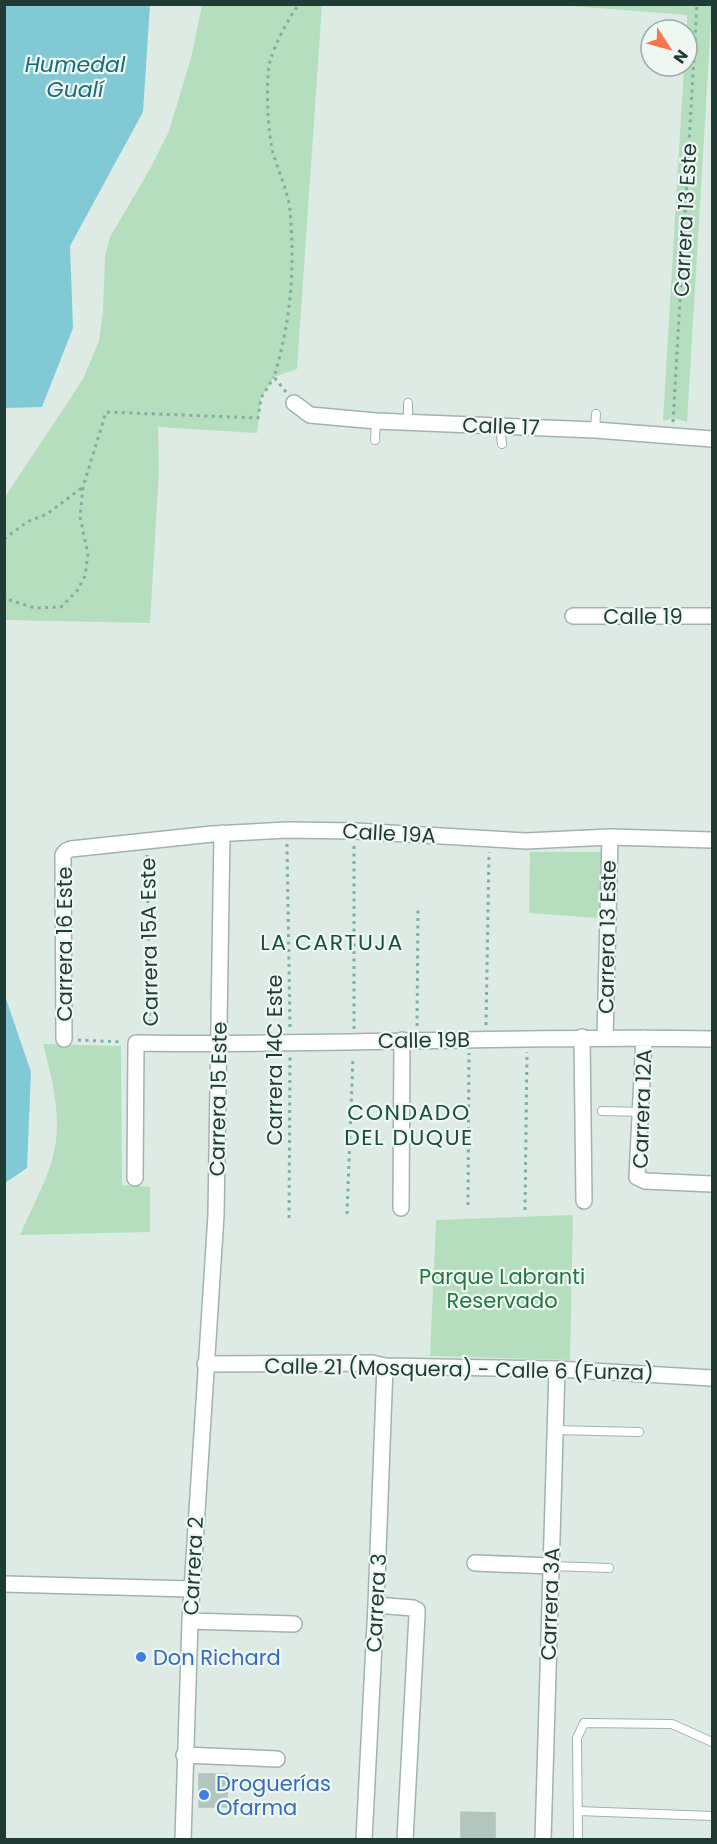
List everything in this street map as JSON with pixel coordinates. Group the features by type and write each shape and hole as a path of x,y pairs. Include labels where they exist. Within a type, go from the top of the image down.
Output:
{"street":[{"name":"Calle 17","path":"294,403 310,415 376,421 500,424 596,422 673,436 712,439"},
{"name":"Calle 19","path":"573,616 712,616"},
{"name":"Calle 19A","path":"66,851 222,833 287,830 354,831 526,841 610,837 712,840"},
{"name":"Carrera 15 Este","path":"205,1364 216,1215 222,833"},
{"name":"Carrera 13 Este","path":"605,1037 610,837"},
{"name":"Carrera 16 Este","path":"64,1039 63,855 66,851"},
{"name":"Calle 19B","path":"144,1043 219,1044 582,1037 712,1039"},
{"name":"Carrera 13 Este","path":"582,1037 584,1201"},
{"name":"Carrera 12A","path":"644,1038 637,1177 640,1180 712,1184"},
{"path":"401,1208 409,1040"},
{"name":"Carrera 15A Este","path":"135,1178 144,1043"},
{"name":"Calle 21 (Mosquera) - Calle 6 (Funza)","path":"205,1364 376,1362 556,1369 609,1367 712,1378"},
{"name":"Carrera 3","path":"364,1839 376,1605 376,1362"},
{"name":"Carrera 2","path":"183,1839 191,1589 205,1364"},
{"name":"Carrera 3A","path":"543,1839 556,1369"},
{"path":"475,1563 551,1566"},
{"path":"4,1584 191,1589"},
{"name":"Carrera 3","path":"376,1605 417,1610 405,1839"},
{"path":"190,1621 294,1624"},
{"path":"184,1755 277,1759"}],"lane":[{"path":"408,403 408,423"},
{"path":"375,440 376,421"},
{"path":"500,424 502,444"},
{"path":"602,1110 642,1112"},
{"path":"554,1430 639,1432"},
{"path":"551,1566 609,1568"},
{"path":"578,1839 577,1738 584,1723 672,1724 712,1742"},
{"path":"579,1811 712,1816"}],"path":[{"path":"4,595 6,599 35,608 61,607 77,591 85,576 88,554 80,517 83,487 106,412 258,418 261,398 274,377 281,353 291,304 292,243 289,206 272,150 268,110 270,62 299,4"},
{"name":"Carrera 13 Este","path":"673,436 697,4"},
{"path":"274,377 294,403"},
{"path":"4,539 27,522 47,514 83,487"},
{"name":"Carrera 14C Este","path":"287,830 290,1042 289,1218"},
{"path":"347,1214 354,1041 354,831"},
{"path":"486,1039 489,838"},
{"name":"Carrera 15A Este","path":"144,1043 146,841"},
{"path":"409,1040 418,907"},
{"path":"525,1210 527,1038"},
{"path":"64,1039 144,1043"},
{"path":"468,1205 470,1039"}],"green space":[{"path":"202,5 322,5 297,369 274,377 261,398 257,433 158,427 159,471 150,623 5,620 5,497 83,379 99,341 103,310 105,256 110,237 150,169 169,131 191,58"},
{"path":"558,5 712,5 687,422 674,418 663,421 683,78 699,78 699,18 687,18 687,15"},
{"path":"530,852 602,852 599,918 529,913"},
{"path":"43,1044 121,1046 122,1185 150,1187 150,1232 20,1235 48,1172 57,1133 56,1103"},
{"name":"Parque Labranti Reservado","path":"573,1215 570,1360 430,1356 436,1220"}],"water":[{"name":"Humedal Gualí","path":"150,4 143,112 70,246 73,328 42,407 5,408 5,5"},
{"path":"4,993 31,1072 27,1168 5,1183"}],"building":[{"path":"199,1774 227,1774 227,1807 199,1807"},
{"path":"461,1812 495,1813 495,1839 461,1839"}],"place":[{"name":"Don Richard","path":"141,1657"},
{"name":"Droguerías Ofarma","path":"204,1795"}],"district":[{"name":"LA CARTUJA","path":"332,942"},
{"name":"CONDADO DEL DUQUE","path":"409,1124"}]}
